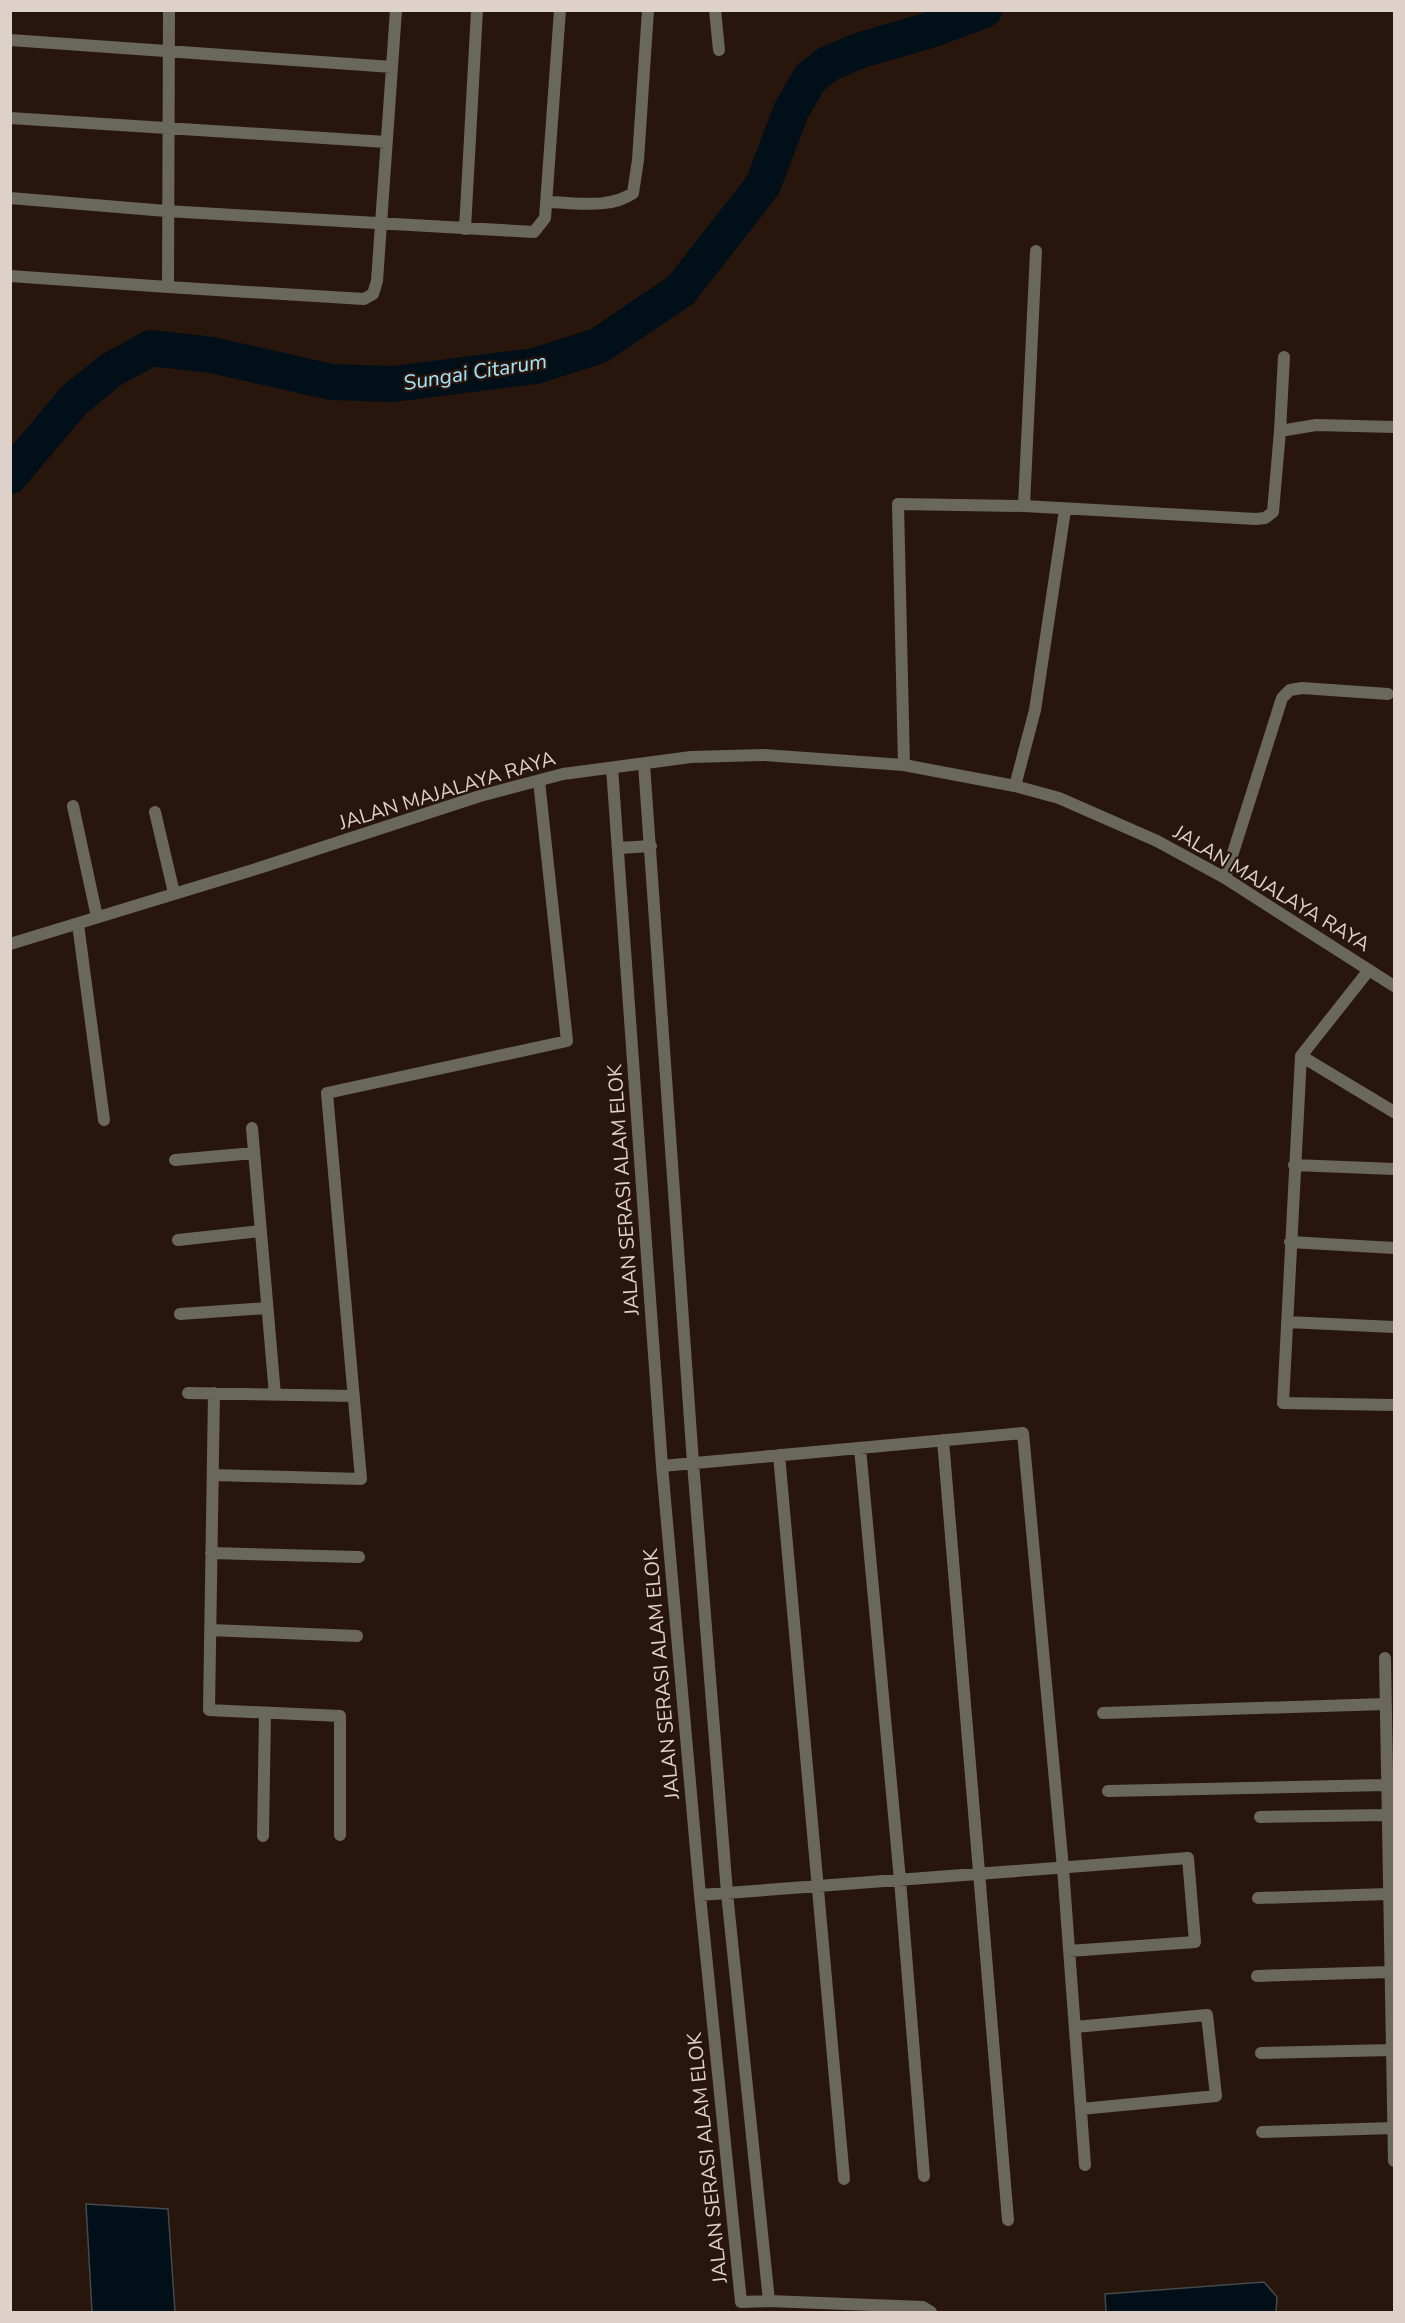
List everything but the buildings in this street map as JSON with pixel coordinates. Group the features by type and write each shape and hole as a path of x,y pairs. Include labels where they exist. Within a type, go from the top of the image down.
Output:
{"street":[{"path":"168,287 166,211 169,10"},
{"path":"10,276 364,299 373,294 377,281 396,10"},
{"path":"465,229 477,10"},
{"path":"10,198 166,211 534,232 544,218 546,202 560,10"},
{"path":"546,202 605,203 624,199 633,193 638,160 648,10"},
{"path":"715,10 719,50"},
{"path":"10,40 392,67"},
{"path":"10,118 386,142"},
{"path":"1024,506 1036,251"},
{"path":"903,765 898,504 1024,506 1065,510 1265,518 1273,512 1275,503 1284,357"},
{"path":"1280,431 1316,425 1395,427"},
{"path":"1015,786 1037,699 1065,510"},
{"path":"1225,878 1282,699 1290,690 1302,688 1388,694"},
{"name":"JALAN MAJALAYA RAYA","path":"10,944 259,868 480,796 563,774 735,755 903,765 1015,786 1059,798 1157,841 1225,878 1395,986"},
{"path":"644,764 693,1463 727,1893 769,2301"},
{"name":"JALAN SERASI ALAM ELOK","path":"612,768 662,1466 700,1895 741,2307 769,2301 923,2307 931,2313"},
{"path":"213,1475 361,1479 327,1093 567,1041 539,781"},
{"path":"73,806 97,917"},
{"path":"155,812 174,893"},
{"path":"618,848 651,846"},
{"path":"78,924 104,1120"},
{"path":"1369,970 1302,1056 1294,1165 1283,1403 1395,1406"},
{"path":"1302,1056 1395,1112"},
{"path":"252,1128 275,1395"},
{"path":"175,1160 254,1153"},
{"path":"1294,1165 1395,1168"},
{"path":"178,1240 261,1231"},
{"path":"1290,1242 1395,1248"},
{"path":"180,1314 267,1308"},
{"path":"1287,1322 1395,1327"},
{"path":"188,1393 354,1396"},
{"path":"214,1393 209,1710 339,1716 340,1835"},
{"path":"662,1466 1023,1432 1063,1868 1085,2165"},
{"path":"943,1440 1008,2220"},
{"path":"860,1448 900,1880 924,2176"},
{"path":"779,1455 844,2179"},
{"path":"212,1553 359,1557"},
{"path":"210,1630 357,1636"},
{"path":"1385,1658 1386,1785 1390,1800 1386,1815 1395,2162"},
{"path":"1103,1713 1385,1704"},
{"path":"264,1836 265,1713"},
{"path":"1108,1791 1386,1785"},
{"path":"1260,1817 1386,1815"},
{"path":"700,1895 1188,1858 1195,1942 1070,1951"},
{"path":"1258,1898 1388,1894"},
{"path":"1257,1976 1390,1972"},
{"path":"1075,2027 1207,2015 1216,2096 1081,2109"},
{"path":"1261,2053 1392,2050"},
{"path":"1262,2132 1394,2128"}],"shaded area":[{"path":"86,2204 168,2209 175,2312 92,2312"},
{"path":"1264,2282 1277,2297 1276,2312 1106,2312 1105,2294"}],"waterway":[{"name":"Sungai Citarum","path":"10,476 74,400 111,370 151,348 212,355 331,382 393,384 535,366 598,346 681,290 763,185 791,111 810,78 828,64 861,50 927,31 984,10"}]}
